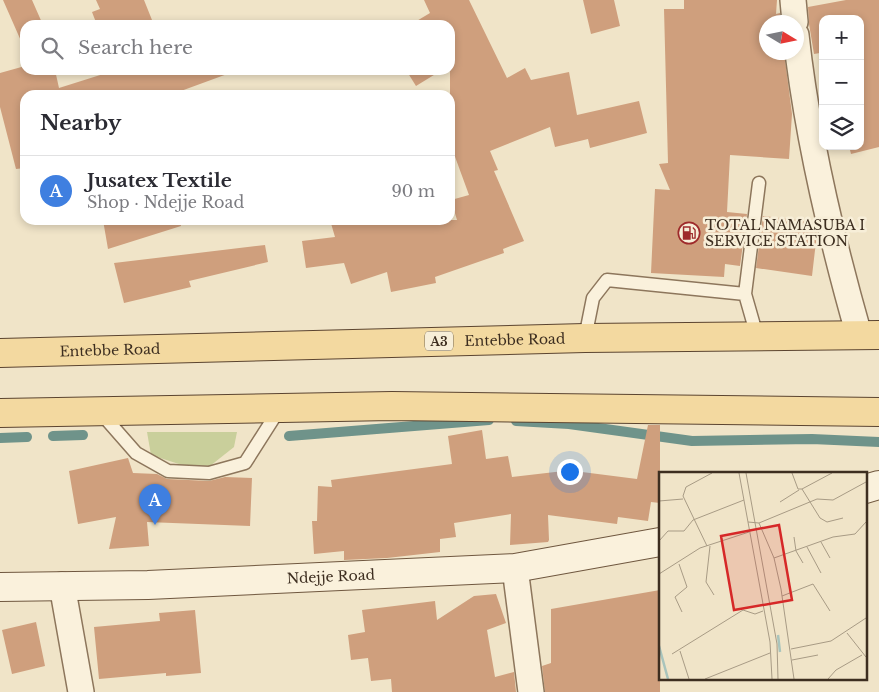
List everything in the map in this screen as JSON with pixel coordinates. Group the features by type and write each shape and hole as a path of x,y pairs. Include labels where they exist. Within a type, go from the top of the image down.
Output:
{"main road":[{"name":"Entebbe Road","path":"0,353 584,338 874,334"},
{"path":"0,414 392,406 879,412"}],"street":[{"path":"793,0 794,15"},
{"path":"798,60 810,129 846,290 874,334"},
{"path":"866,489 879,485"},
{"name":"Ndejje Road","path":"0,587 148,585 515,568 659,542"},
{"path":"515,568 531,692"},
{"path":"62,586 81,692"}],"lane":[{"path":"757,336 745,294 759,183"},
{"path":"584,338 593,298 607,280 745,294"},
{"path":"100,411 136,453 168,471 209,473 245,463 280,408"}],"green space":[{"path":"147,432 237,432 234,447 210,466 182,465 151,455"}],"building":[{"path":"3,0 32,0 41,20 20,20 20,39"},
{"path":"96,0 144,0 152,20 95,20 92,12 100,9"},
{"path":"424,0 469,0 507,78 525,68 531,80 569,72 577,115 639,101 647,133 590,148 588,139 555,147 550,127 490,151 498,170 494,171 524,241 503,249 504,253 435,277 436,283 391,292 387,272 351,284 344,263 306,268 302,241 335,237 331,225 455,225 455,220 457,220 455,199 469,195 455,157 455,90 450,90 450,75 455,75 455,20 418,20 430,13"},
{"path":"583,0 614,0 620,26 591,34"},
{"path":"684,0 777,0 776,14 780,13 780,15 759,15 759,60 785,60 792,114 789,159 730,155 727,212 747,214 740,266 725,264 724,277 651,273 655,189 670,190 659,164 668,163 664,9 684,9"},
{"path":"846,0 879,0 879,147 851,154 850,150 864,150 864,15 819,15 819,53 814,54 808,7"},
{"path":"20,67 20,75 56,75 59,88 100,75 225,75 184,90 20,90 20,169 16,169 0,107 0,73"},
{"path":"409,75 434,75 416,86"},
{"path":"763,216 815,222 817,233 812,276 756,268"},
{"path":"104,225 181,225 181,226 108,249"},
{"path":"265,245 268,262 189,281 191,287 124,303 114,263"},
{"path":"648,425 660,425 659,503 651,502 648,521 618,517 617,524 548,515 548,542 510,545 511,514 454,523 456,537 440,539 440,552 387,558 344,560 344,551 314,554 312,521 317,521 318,486 332,487 331,480 452,464 448,436 482,430 486,459 508,456 512,477 581,469 582,472 637,479"},
{"path":"128,458 133,473 157,474 167,479 209,481 225,477 252,478 250,526 147,522 149,546 109,549 116,517 78,524 69,471"},
{"path":"659,590 660,692 545,692 542,666 551,663 551,609"},
{"path":"496,594 506,623 487,630 495,677 514,672 516,692 392,692 391,679 371,681 368,658 351,660 348,635 365,632 362,610 435,601 437,620 474,596"},
{"path":"195,610 201,673 166,676 166,673 99,679 94,627 160,621 159,613"},
{"path":"36,622 45,666 12,674 2,630"}],"waterway":[{"path":"289,436 489,420"},
{"path":"516,421 569,424 692,441 812,439 879,442"},
{"path":"53,436 83,435"},
{"path":"0,438 27,437"}],"place":[{"name":"TOTAL NAMASUBA I SERVICE STATION","path":"689,233"},
{"name":"Jusatex Textile","path":"155,525"}]}
